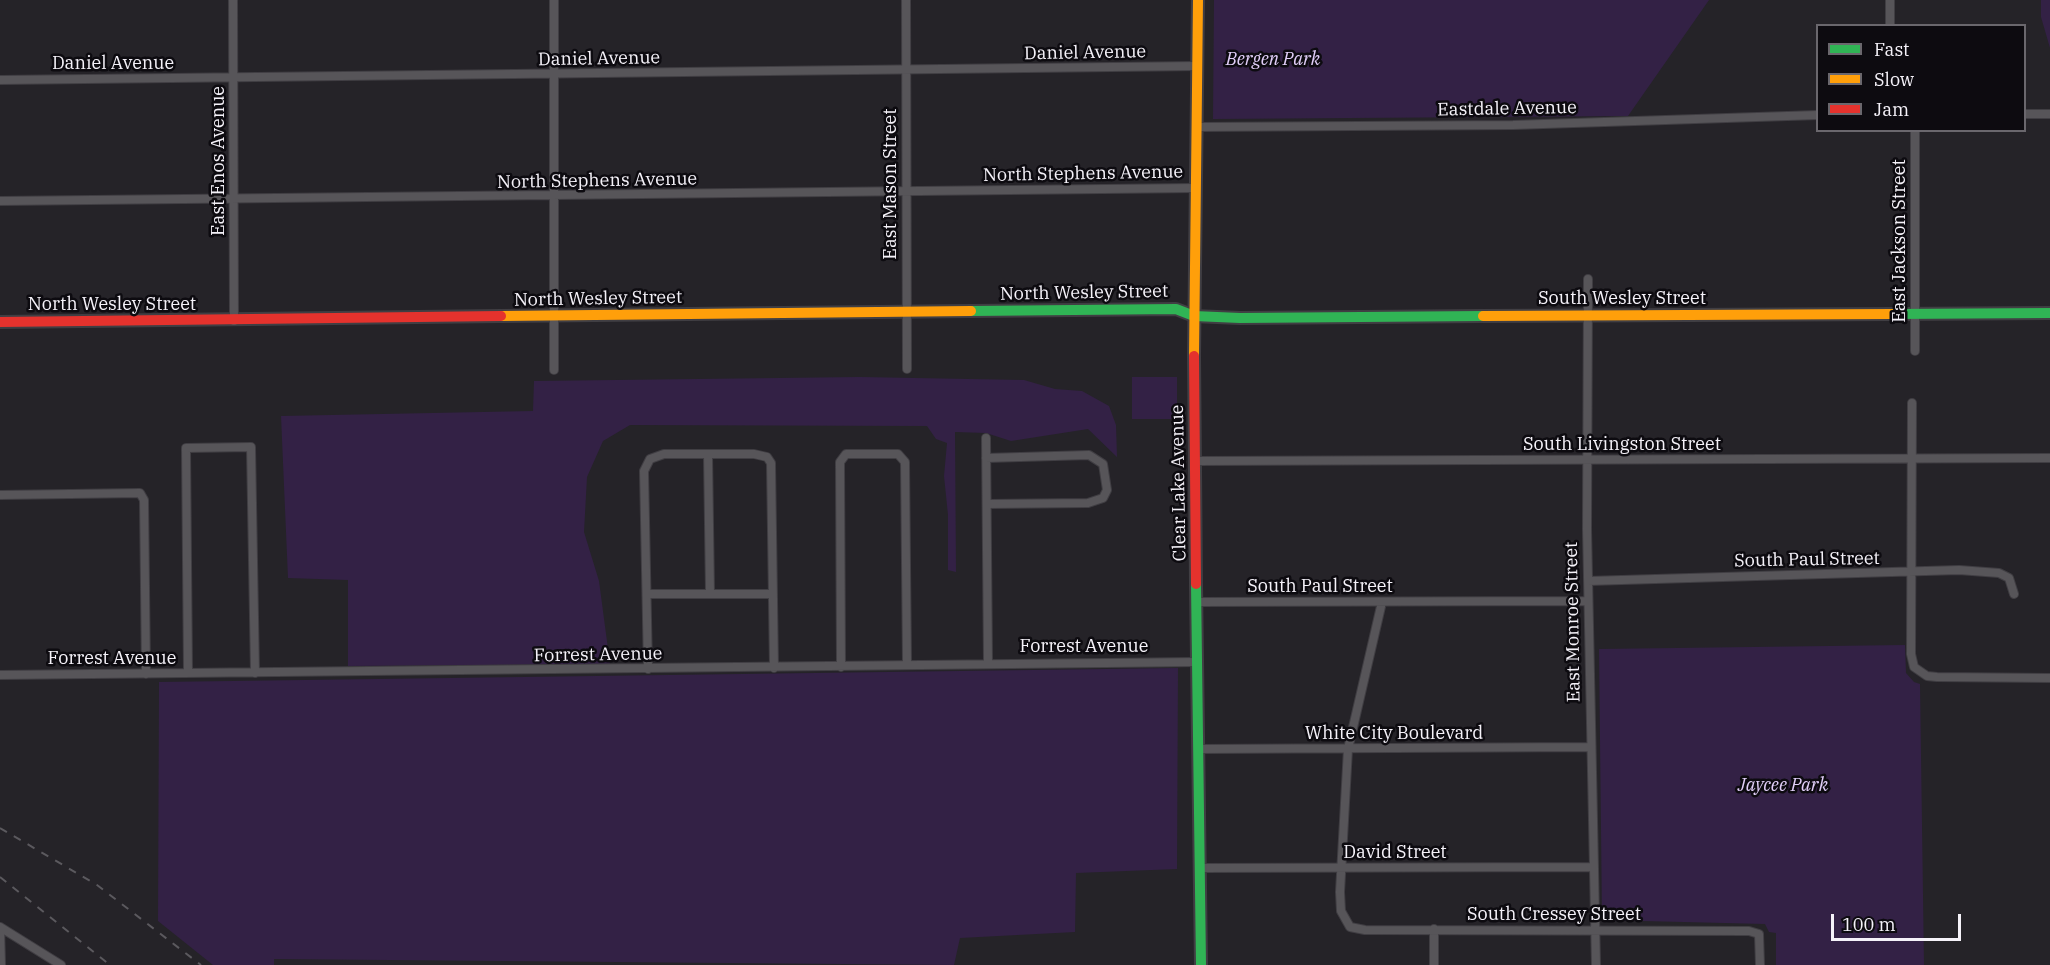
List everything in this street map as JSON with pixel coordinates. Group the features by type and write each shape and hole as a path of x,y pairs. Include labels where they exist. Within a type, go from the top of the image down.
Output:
{"street":[{"name":"East Enos Avenue","path":"233,0 234,321"},
{"path":"554,0 554,370"},
{"name":"East Mason Street","path":"906,0 907,369"},
{"name":"Clear Lake Avenue","path":"1198,0 1194,316 1201,965"},
{"path":"1890,0 1890,24"},
{"name":"Daniel Avenue","path":"0,80 1198,66"},
{"path":"2026,114 2050,114"},
{"name":"Eastdale Avenue","path":"1197,127 1501,125 1816,115"},
{"name":"East Jackson Street","path":"1915,132 1915,351"},
{"name":"North Stephens Avenue","path":"0,201 1195,188"},
{"name":"East Monroe Street","path":"1588,279 1588,601 1592,867 1596,965"},
{"name":"North Wesley Street","path":"0,322 1176,309 1194,316"},
{"name":"South Wesley Street","path":"1194,316 2050,313"},
{"path":"1912,403 1912,661 1919,672 1927,676 2050,678"},
{"path":"986,438 988,663"},
{"path":"188,673 186,448 251,447 255,673"},
{"path":"708,454 710,594"},
{"path":"648,669 646,464 656,455 708,454 761,455 771,464 774,668"},
{"path":"841,667 840,462 846,454 898,454 905,462 907,665"},
{"path":"986,458 1089,456 1103,464 1107,490 1103,498 1088,503 987,504"},
{"name":"South Livingston Street","path":"1195,461 2050,458"},
{"path":"0,495 140,493 144,501 146,674"},
{"name":"South Paul Street","path":"1588,581 1959,570 1999,573 2009,578 2014,594"},
{"path":"647,594 773,594"},
{"name":"South Paul Street","path":"1196,602 1588,601"},
{"path":"1340,868 1348,749 1382,602"},
{"name":"Forrest Avenue","path":"0,675 1197,662"},
{"name":"White City Boulevard","path":"1198,749 1590,747"},
{"name":"David Street","path":"1199,868 1592,867"},
{"name":"South Cressey Street","path":"1340,868 1341,911 1350,927 1365,930 1749,931 1759,934 1760,965"},
{"path":"0,927 1,965"},
{"path":"0,927 61,965"},
{"path":"1434,929 1434,965"}],"green space":[{"name":"Bergen Park","path":"1214,0 1709,0 1628,116 1213,119"},
{"path":"2041,0 2050,0 2050,48 2041,17"},
{"path":"860,377 1024,380 1055,389 1082,391 1109,406 1116,425 1117,457 1088,429 1011,441 986,433 955,432 956,572 948,570 948,515 944,476 947,443 936,439 927,426 630,425 603,441 587,477 584,532 599,581 610,664 348,666 348,580 288,578 281,416 533,411 534,381"},
{"path":"1132,377 1177,377 1177,419 1132,419"},
{"name":"Jaycee Park","path":"1905,645 1906,673 1914,682 1920,684 1924,965 1776,965 1776,933 1769,932 1765,924 1602,920 1599,649"},
{"path":"1178,668 1177,869 1076,873 1075,932 960,938 954,965 274,959 274,965 213,965 158,921 159,682"}],"railway":[{"path":"0,828 97,885 201,965"},
{"path":"0,877 110,965"}],"traffic: fast":[{"path":"971,311 1176,309 1194,316 1240,318 1483,316"},
{"path":"1892,314 2050,313"},
{"path":"1196,584 1201,965"}],"traffic: slow":[{"path":"1194,356 1198,0"},
{"path":"501,316 971,311"},
{"path":"1483,316 1892,314"}],"traffic: jam":[{"path":"0,322 501,316"},
{"path":"1194,356 1196,584"}]}
